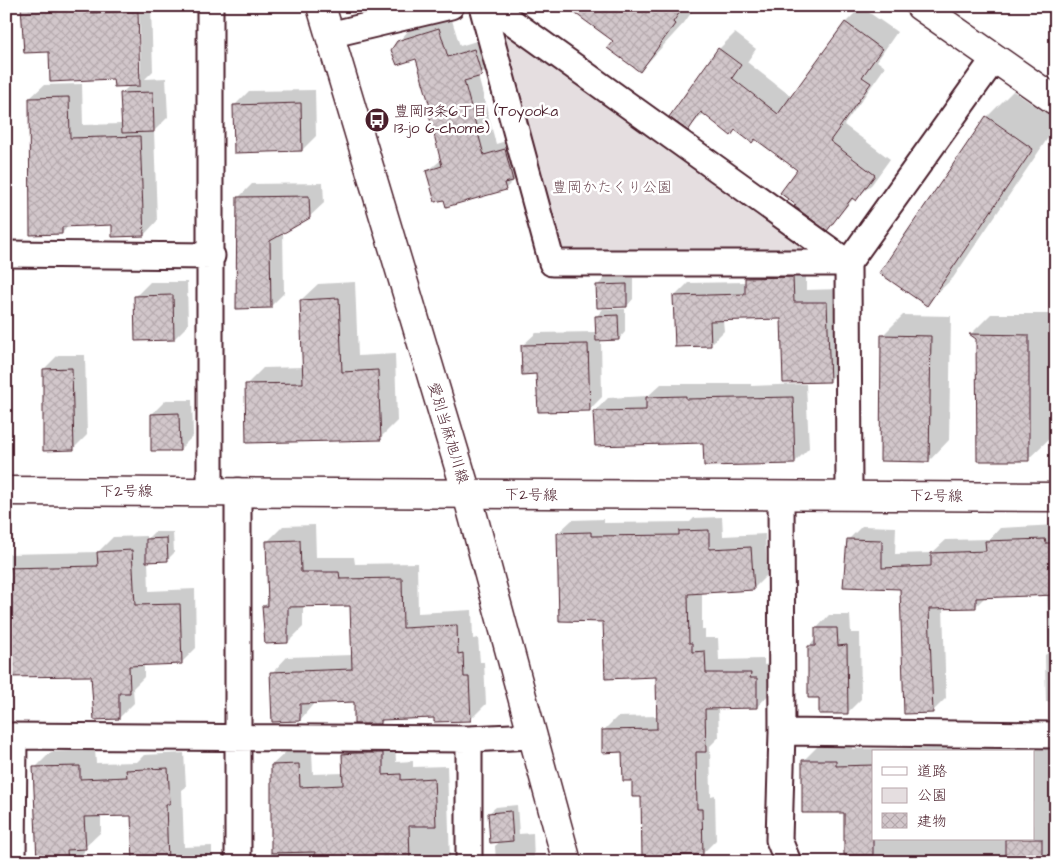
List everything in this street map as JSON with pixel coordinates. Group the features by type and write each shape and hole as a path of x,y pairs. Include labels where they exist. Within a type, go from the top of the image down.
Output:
{"street":[{"path":"210,6 212,256 210,491"},
{"name":"愛別当麻旭川線","path":"321,6 467,494 567,862"},
{"path":"329,35 451,6"},
{"path":"482,6 552,263 848,263"},
{"path":"490,6 848,263"},
{"path":"920,6 1056,101"},
{"path":"849,495 848,263 994,58"},
{"path":"6,254 212,256"},
{"name":"下2号線","path":"6,491 849,495 1056,498"},
{"path":"238,491 238,862"},
{"path":"781,496 782,732 779,840 788,862"},
{"path":"782,732 1056,735"},
{"path":"13,862 10,736 469,739 532,736"},
{"path":"468,862 469,739"}],"green space":[{"name":"豊岡かたくり公園","path":"490,6 848,263 552,263"}],"building":[{"path":"21,6 85,6 86,13 138,11 140,86 114,87 113,79 50,82 49,52 24,53"},
{"path":"565,6 684,6 673,22 675,24 640,72 607,48 613,41"},
{"path":"845,22 882,49 862,77 871,83 830,141 875,175 856,201 852,198 827,231 780,193 797,170 755,139 752,143 735,130 731,136 701,112 688,131 669,117 718,48 741,65 732,78 778,114"},
{"path":"439,28 448,57 474,49 482,76 464,81 484,155 505,149 513,181 504,183 506,190 446,207 444,200 435,202 426,171 442,166 428,111 431,110 416,59 397,65 391,50 397,41"},
{"path":"153,92 154,132 122,133 120,93"},
{"path":"69,97 70,138 140,136 144,236 112,237 112,225 62,227 62,234 30,235 29,98"},
{"path":"301,103 302,151 234,153 233,105"},
{"path":"986,116 1033,149 927,306 879,273"},
{"path":"309,196 310,218 270,241 271,308 236,309 237,197"},
{"path":"793,277 794,302 827,302 830,382 783,383 781,319 710,321 711,346 675,347 673,296 745,294 745,278"},
{"path":"627,284 627,307 597,308 596,285"},
{"path":"173,295 174,340 135,341 134,296"},
{"path":"339,298 342,372 378,370 381,440 246,443 245,384 303,383 300,300"},
{"path":"618,315 619,340 596,341 595,316"},
{"path":"969,334 1029,335 1029,461 977,461 976,339"},
{"path":"881,335 931,336 929,462 880,461"},
{"path":"588,344 590,411 538,412 536,374 522,375 521,345"},
{"path":"72,368 74,450 43,451 43,369"},
{"path":"686,396 686,399 793,397 795,464 704,466 703,443 595,446 593,411 646,410 646,397"},
{"path":"179,413 180,451 151,451 151,414"},
{"path":"709,530 709,549 751,547 754,590 688,594 689,643 692,643 692,652 705,651 706,673 751,673 750,678 757,678 757,708 705,709 706,752 696,752 697,809 702,809 703,855 642,856 641,797 632,797 632,781 623,781 622,752 602,753 602,730 657,729 656,677 605,679 603,622 559,621 557,533 591,532 591,536 679,535 679,531"},
{"path":"167,538 168,561 146,562 146,539"},
{"path":"847,539 882,540 882,568 931,566 931,553 986,551 985,541 1045,539 1046,543 1056,543 1056,595 976,598 976,608 929,609 933,713 904,714 900,589 843,587"},
{"path":"300,540 301,572 339,572 340,579 402,578 403,628 457,625 458,654 463,653 464,677 469,677 471,721 434,722 434,718 381,720 381,724 354,724 354,702 300,704 300,721 272,722 270,672 352,669 350,606 288,607 288,643 265,644 262,606 268,606 266,541"},
{"path":"132,550 135,605 180,604 182,664 129,666 130,693 119,693 119,719 94,720 91,676 6,677 6,568 98,566 97,552"},
{"path":"815,628 837,628 838,646 847,645 848,714 819,714 819,698 808,698 808,646 815,646"},
{"path":"383,753 383,775 401,774 401,780 434,778 436,826 409,826 410,862 315,862 315,852 271,853 271,765 299,764 300,787 343,785 342,754"},
{"path":"802,760 836,760 836,766 872,765 873,855 844,855 844,813 802,813"},
{"path":"80,766 80,779 127,777 126,770 168,768 170,804 166,804 168,862 133,862 131,816 84,817 86,849 67,850 68,862 37,862 33,767"},
{"path":"511,811 513,841 490,843 488,813"},
{"path":"1042,839 1042,862 1005,862 1005,840"}],"place":[{"name":"豊岡13条6丁目 (Toyooka 13-jo 6-chome)","path":"377,120"}]}
